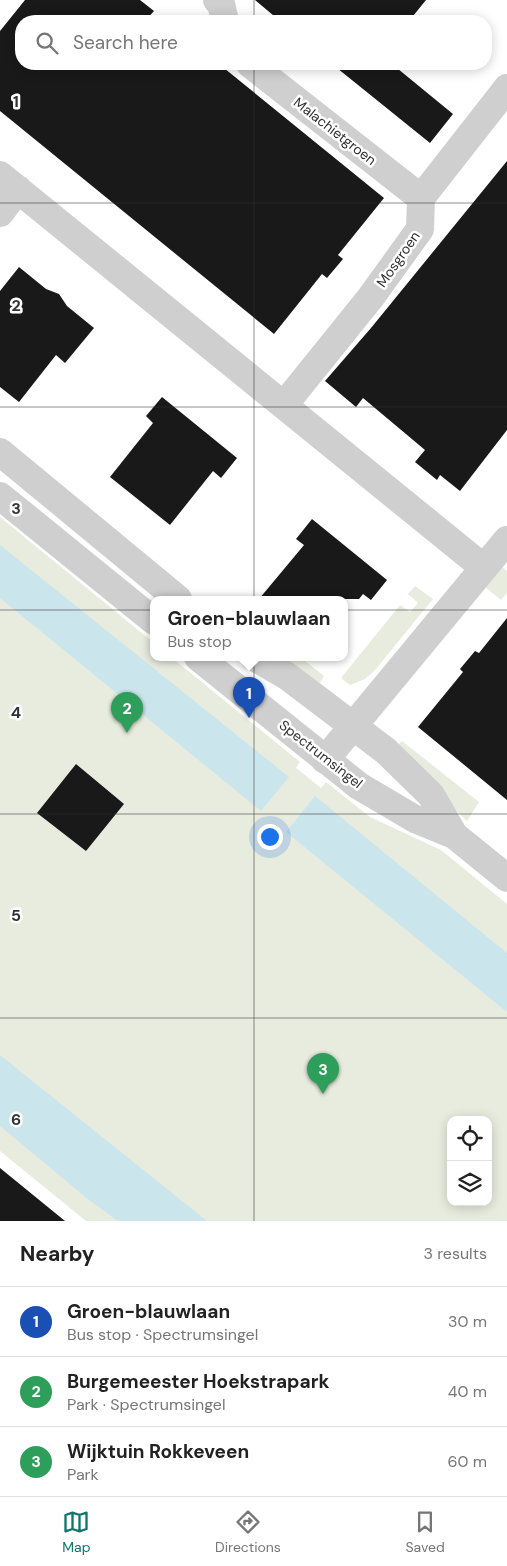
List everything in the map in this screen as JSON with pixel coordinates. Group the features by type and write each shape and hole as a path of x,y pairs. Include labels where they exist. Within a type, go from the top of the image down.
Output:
{"street":[{"name":"Malachietgroen","path":"258,70 421,198"},
{"path":"421,198 502,103"},
{"path":"0,213 9,182 484,568"},
{"name":"Mosgroen","path":"284,406 371,298 420,229 421,198"},
{"path":"0,452 174,596"},
{"path":"0,496 150,618"},
{"path":"326,760 506,543"},
{"name":"Spectrumsingel","path":"203,661 359,786 416,819 454,835 507,878"},
{"name":"Spectrumsingel","path":"261,661 288,676 386,751 431,795 454,835"}],"shaded area":[{"path":"0,517 150,640 150,661 176,661 300,762 296,768 321,788 326,782 370,817 441,850 507,904 507,1221 86,1221 0,1151"},
{"path":"501,566 507,571 507,593 501,600 484,586"},
{"path":"415,586 433,599 375,670 365,679 350,685 341,678 400,605 410,612 418,603 408,594"},
{"path":"283,661 305,661 324,676 320,683"},
{"path":"402,741 479,802 467,821 442,797 398,745"}],"water":[{"path":"0,545 289,777 261,811 0,598"},
{"path":"315,796 507,953 507,1012 286,832"},
{"path":"0,1055 207,1221 118,1221 89,1200 0,1126"}],"building":[{"path":"25,0 140,0 154,11 150,15 15,15 15,70 226,70 384,198 338,255 343,259 327,278 322,274 274,334 0,111 0,31"},
{"path":"255,0 426,0 414,15 273,15"},
{"path":"339,70 399,70 453,114 430,143"},
{"path":"507,161 507,430 460,491 440,475 437,480 415,462 425,450 363,398 356,407 325,381 371,328"},
{"path":"19,267 46,289 59,294 67,306 94,328 65,363 56,355 19,402 0,387 0,291"},
{"path":"162,397 237,458 221,478 213,471 170,525 110,477 153,423 146,416"},
{"path":"312,519 387,580 371,600 363,594 359,599 348,599 348,596 262,596 304,545 296,539"},
{"path":"507,618 507,800 418,727 463,672 460,669 475,651 479,653"},
{"path":"76,764 124,804 86,851 37,813"},
{"path":"0,1168 65,1221 0,1221"}],"place":[{"name":"Groen-blauwlaan","path":"249,718"},
{"name":"Burgemeester Hoekstrapark","path":"127,733"},
{"name":"Wijktuin Rokkeveen","path":"323,1094"}]}
